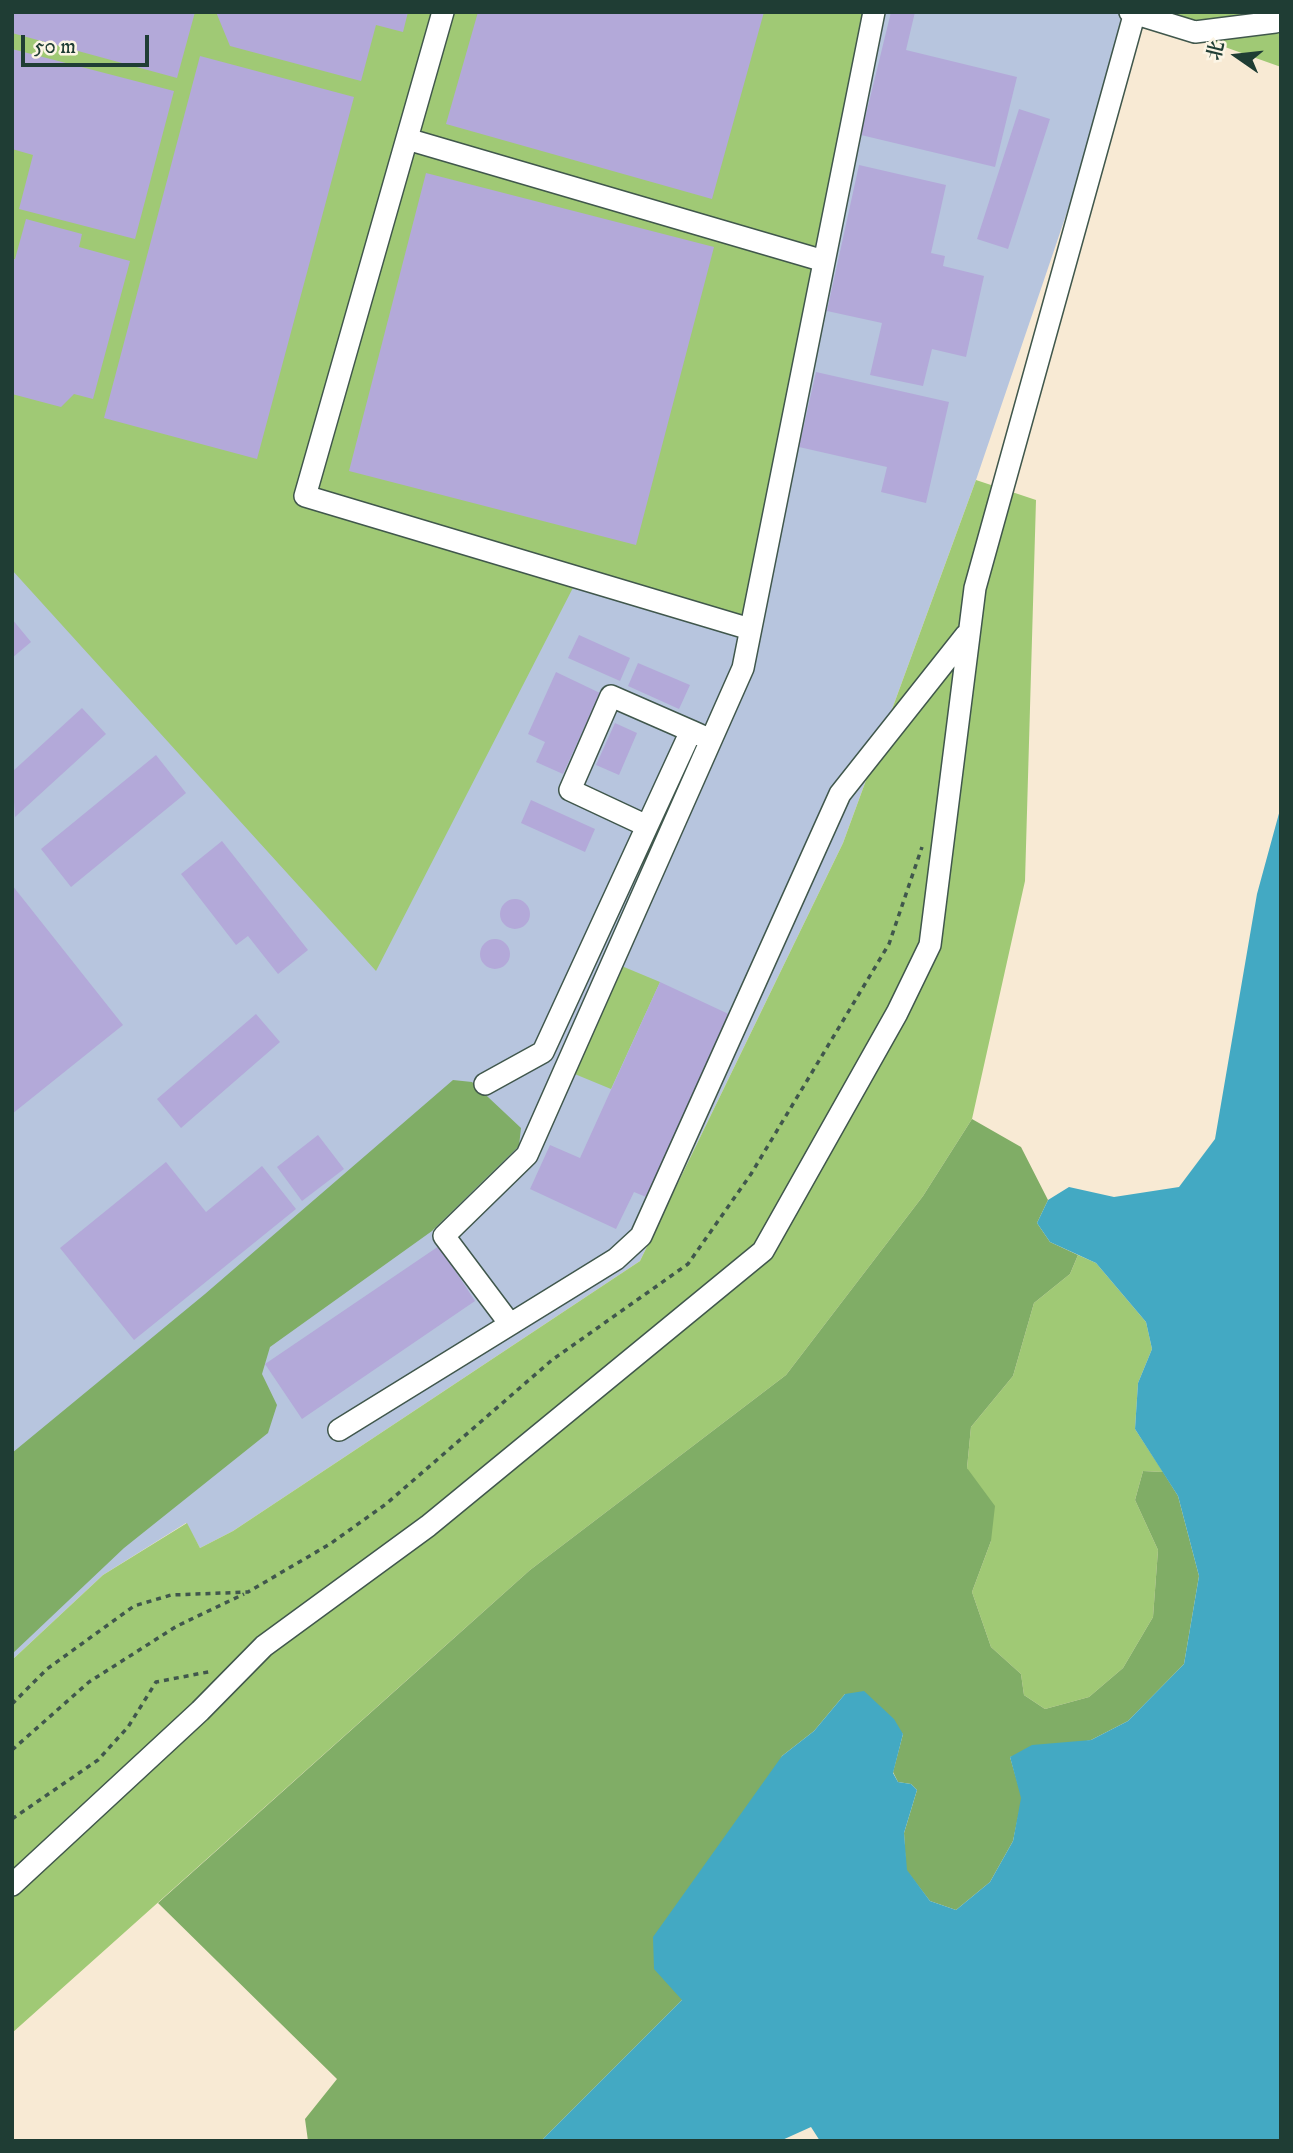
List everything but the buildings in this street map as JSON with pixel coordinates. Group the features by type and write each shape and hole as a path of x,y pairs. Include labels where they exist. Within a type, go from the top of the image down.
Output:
{"street":[{"path":"443,12 305,496 750,629"},
{"path":"510,1324 444,1236 527,1155 743,668 874,12"},
{"path":"12,1885 264,1646 428,1526 763,1251 897,1013 930,945 967,634 975,589 1133,13 1195,32 1275,22 1281,16"},
{"path":"407,139 824,261"},
{"path":"339,1430 616,1259 641,1236 841,794 967,634"},
{"path":"647,826 570,790 611,696 711,740"},
{"path":"485,1084 543,1052 691,731"}],"path":[{"path":"12,1750 89,1682 177,1626 248,1592"},
{"path":"12,1819 98,1760 132,1722 156,1682 201,1671 236,1674"}],"shaded area":[{"path":"12,12 1135,12 976,480 843,843 640,1261 233,1531 200,1548 186,1523 103,1575 12,1660"}],"green space":[{"path":"12,12 874,12 750,629 578,578 376,971 12,570"},
{"path":"1135,12 1281,12 1281,67 1135,15"},
{"path":"976,480 1036,500 1025,881 972,1119 923,1196 786,1375 530,1570 12,2033 12,1660 103,1575 187,1523 200,1548 233,1531 640,1261 843,843"},
{"path":"612,962 660,982 611,1089 565,1070"},
{"path":"453,1080 472,1082 521,1128 519,1146 432,1231 270,1347 262,1374 277,1405 268,1433 124,1548 12,1654 12,1453 205,1294"},
{"path":"972,1119 1021,1147 1048,1200 1037,1223 1050,1242 1078,1255 1070,1274 1034,1303 1013,1376 971,1427 967,1468 995,1506 991,1541 972,1592 991,1647 1021,1674 1024,1695 1045,1709 1089,1697 1123,1668 1153,1617 1158,1550 1135,1500 1143,1471 1163,1472 1178,1496 1199,1576 1184,1664 1128,1721 1091,1740 1010,1757 1022,1798 1013,1841 990,1882 956,1910 930,1901 906,1870 904,1833 917,1790 911,1784 898,1782 893,1772 903,1734 845,1694 814,1731 782,1756 682,2000 541,2141 308,2141 305,2119 337,2079 158,1903 530,1570 786,1375 923,1196"},
{"path":"1078,1255 1096,1263 1146,1322 1152,1349 1138,1383 1135,1429 1163,1472 1143,1471 1135,1500 1158,1550 1153,1617 1123,1668 1089,1697 1045,1709 1024,1695 1021,1674 991,1647 972,1592 991,1541 967,1468 971,1427 1013,1376 1034,1303 1070,1274"}],"water":[{"path":"1281,806 1281,2141 820,2141 811,2127 780,2141 541,2141 682,2000 654,1969 653,1937 782,1756 814,1731 845,1694 864,1691 894,1719 903,1734 893,1773 898,1782 911,1784 917,1790 904,1833 907,1870 930,1901 956,1910 990,1882 1013,1841 1021,1798 1010,1757 1032,1745 1091,1740 1128,1721 1184,1664 1199,1576 1178,1496 1135,1429 1138,1383 1152,1349 1146,1322 1096,1263 1050,1242 1037,1223 1048,1200 1069,1187 1114,1197 1179,1187 1215,1139 1257,894"}]}
